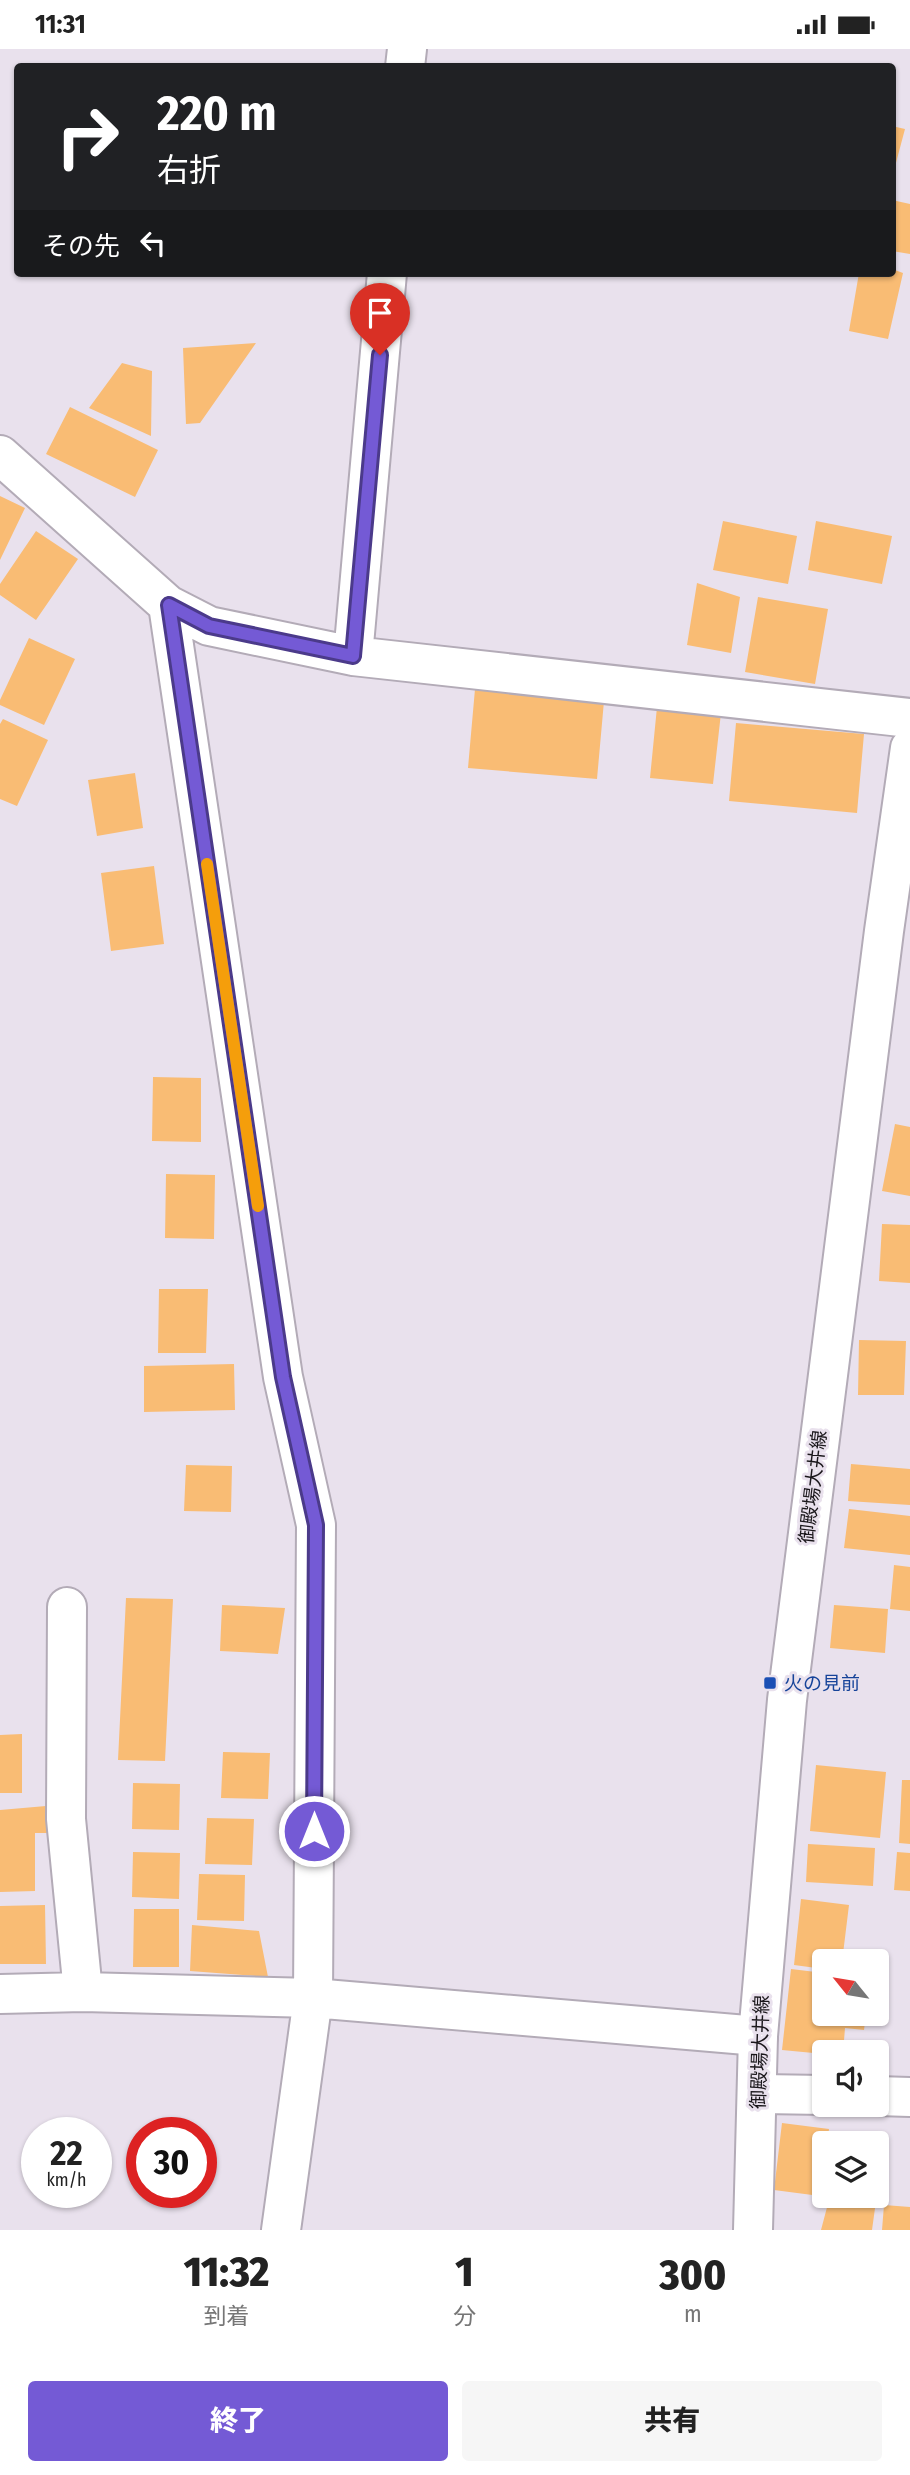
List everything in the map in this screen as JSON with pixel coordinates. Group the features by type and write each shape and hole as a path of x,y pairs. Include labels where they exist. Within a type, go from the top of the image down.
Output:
{"street":[{"path":"353,656 387,277"},
{"path":"0,454 169,605 209,626 353,656 910,718"},
{"path":"169,605 283,1377 316,1525 313,1998 281,2230"},
{"name":"御殿場大井線","path":"753,2230 758,2036 787,1700 882,945 910,748"},
{"path":"68,1607 66,1819 83,1991"},
{"path":"0,1994 83,1991 313,1998 758,2036"},
{"path":"758,2094 812,2095"},
{"path":"889,2096 910,2097"}],"building":[{"path":"896,127 905,129 896,163"},
{"path":"896,201 910,204 910,254 896,252"},
{"path":"896,270 903,273 888,339 849,331 858,277 896,277"},
{"path":"256,343 200,423 186,424 183,348"},
{"path":"122,363 152,371 151,436 89,408"},
{"path":"70,407 158,450 135,497 46,454"},
{"path":"0,496 25,508 0,560"},
{"path":"723,521 797,536 788,584 713,570"},
{"path":"816,521 892,536 882,584 808,570"},
{"path":"36,531 78,559 36,620 0,595 0,584"},
{"path":"697,583 740,597 731,653 687,645"},
{"path":"758,597 828,609 815,684 745,672"},
{"path":"29,638 75,659 44,725 0,705"},
{"path":"475,689 604,701 597,779 468,768"},
{"path":"657,707 721,713 713,784 650,778"},
{"path":"3,719 48,740 17,806 0,799 0,724"},
{"path":"736,723 864,734 857,813 729,801"},
{"path":"135,773 143,828 97,836 88,780"},
{"path":"154,866 164,944 111,951 101,873"},
{"path":"153,1077 201,1078 201,1142 152,1141"},
{"path":"895,1124 910,1127 910,1196 882,1191"},
{"path":"166,1174 215,1175 214,1239 165,1238"},
{"path":"882,1224 910,1225 910,1283 879,1281"},
{"path":"159,1289 208,1289 206,1353 158,1353"},
{"path":"859,1340 906,1341 904,1395 858,1395"},
{"path":"234,1364 235,1410 144,1412 144,1366"},
{"path":"851,1464 910,1469 910,1505 848,1501"},
{"path":"186,1465 232,1466 231,1512 184,1511"},
{"path":"849,1509 910,1516 910,1555 844,1548"},
{"path":"894,1565 910,1567 910,1611 890,1609"},
{"path":"126,1598 173,1599 165,1761 118,1760"},
{"path":"222,1605 285,1608 278,1654 220,1651"},
{"path":"834,1605 888,1609 885,1653 830,1648"},
{"path":"22,1734 22,1793 0,1793 0,1735"},
{"path":"223,1752 270,1753 268,1799 221,1798"},
{"path":"816,1765 886,1772 880,1838 810,1831"},
{"path":"902,1780 910,1780 910,1844 899,1843"},
{"path":"133,1783 180,1784 179,1830 132,1829"},
{"path":"46,1806 49,1833 35,1833 35,1891 0,1892 0,1810"},
{"path":"207,1818 254,1819 252,1865 205,1864"},
{"path":"808,1844 875,1848 873,1886 806,1882"},
{"path":"133,1852 180,1853 179,1899 132,1897"},
{"path":"897,1852 910,1853 910,1891 894,1890"},
{"path":"199,1874 245,1875 244,1921 197,1920"},
{"path":"801,1899 849,1905 844,1949 812,1949 812,1967 794,1965"},
{"path":"45,1905 46,1964 0,1964 0,1906"},
{"path":"134,1909 179,1909 179,1967 133,1967"},
{"path":"192,1925 259,1931 268,1977 190,1971"},
{"path":"791,1969 812,1972 812,2027 864,2027 864,2030 845,2028 844,2040 812,2040 812,2053 782,2050"},
{"path":"782,2123 829,2129 812,2131 812,2195 774,2190"},
{"path":"889,2205 910,2207 910,2230 882,2230 884,2208 889,2208"},
{"path":"827,2208 875,2208 872,2230 821,2230"}],"slow traffic":[{"path":"207,864 258,1206"}],"place":[{"name":"火の見前","path":"770,1683"}],"route":[{"path":"314,1831 316,1525 283,1377 169,605 209,626 353,656 380,355"}]}
